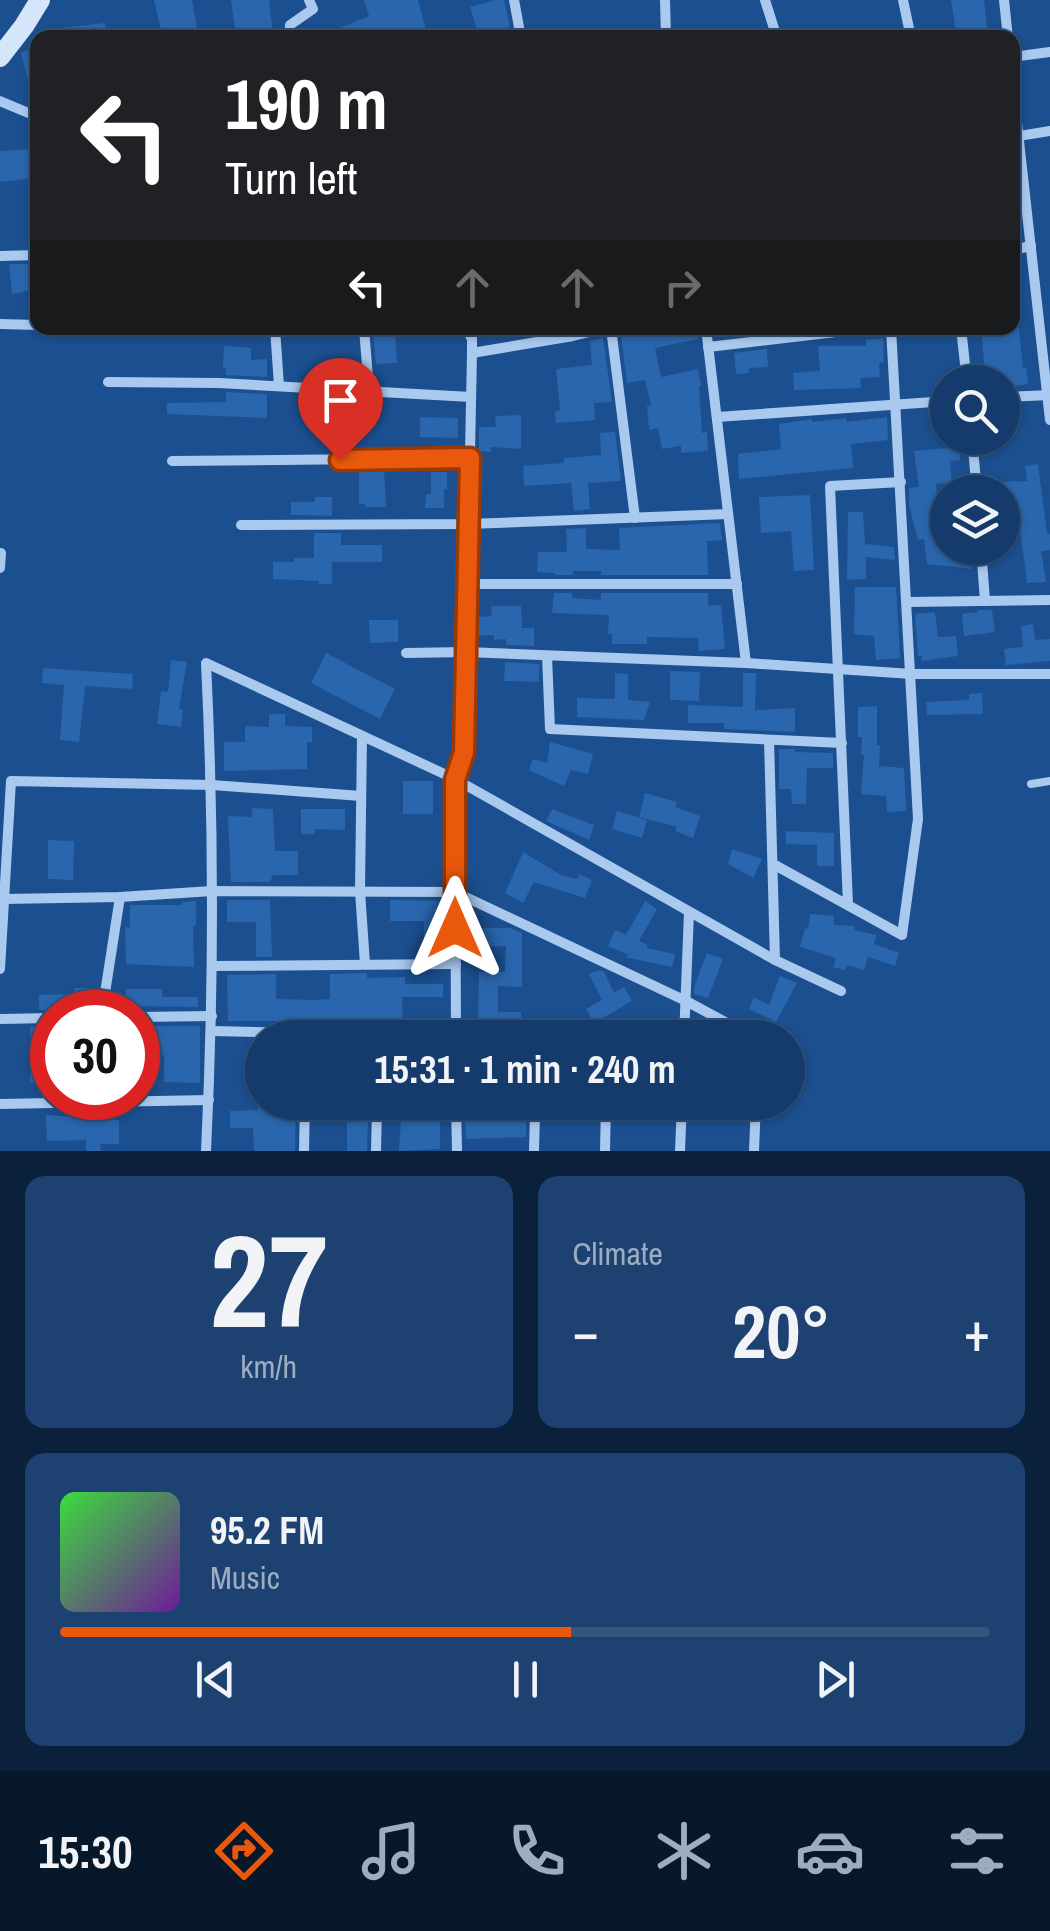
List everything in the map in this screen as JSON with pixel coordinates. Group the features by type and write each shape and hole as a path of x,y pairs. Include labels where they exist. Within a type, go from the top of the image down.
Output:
{"street":[{"path":"0,57 40,0"},
{"path":"290,30 290,25 314,9 309,0"},
{"path":"514,0 520,30"},
{"path":"666,0 666,30"},
{"path":"765,0 774,30"},
{"path":"904,0 910,30"},
{"path":"1004,0 1007,30"},
{"path":"1020,56 1050,52"},
{"path":"0,101 30,114"},
{"path":"1020,135 1050,131"},
{"path":"1020,165 1050,420"},
{"path":"1020,248 1031,246"},
{"path":"0,256 30,255"},
{"path":"0,324 30,324"},
{"path":"276,335 278,386"},
{"path":"365,335 369,391"},
{"path":"456,1020 455,780 464,752 470,335"},
{"path":"472,352 556,335"},
{"path":"609,335 635,518"},
{"path":"707,335 746,663"},
{"path":"708,346 807,335"},
{"path":"772,864 902,935 918,819 892,335"},
{"path":"963,335 965,365"},
{"path":"108,382 219,383 470,397"},
{"path":"1020,396 1048,395"},
{"path":"717,416 930,402"},
{"path":"172,460 470,458"},
{"path":"848,904 830,486 901,482"},
{"path":"241,525 468,524 728,514"},
{"path":"0,568 1,553"},
{"path":"983,565 986,601"},
{"path":"467,584 736,584"},
{"path":"908,602 1050,600"},
{"path":"406,653 746,663 912,674 1050,674"},
{"path":"548,656 550,729 842,744"},
{"path":"206,1151 212,1031 212,784 206,663 455,780 775,960 841,991"},
{"path":"362,736 360,891 364,964"},
{"path":"769,740 775,960"},
{"path":"0,969 6,781 212,784 361,796"},
{"path":"4,899 212,890 455,892 721,1020"},
{"path":"105,990 120,896"},
{"path":"685,1020 689,912"},
{"path":"212,966 456,964"},
{"path":"160,1017 212,1016"},
{"path":"0,1019 30,1018"},
{"path":"212,1031 245,1032"},
{"path":"0,1104 208,1100"},
{"path":"304,1151 305,1120"},
{"path":"376,1120 376,1151"},
{"path":"456,1120 456,1151"},
{"path":"534,1151 535,1120"},
{"path":"605,1151 606,1120"},
{"path":"680,1151 681,1120"},
{"path":"754,1151 755,1120"}],"lane":[{"path":"1031,784 1050,780"}],"building":[{"path":"154,0 192,0 197,30 161,30"},
{"path":"231,0 269,0 273,30 235,30"},
{"path":"364,0 418,0 426,30 335,30 369,16"},
{"path":"504,0 510,27 477,30 470,7"},
{"path":"951,0 984,0 987,30 956,30"},
{"path":"105,23 106,30 52,30"},
{"path":"30,49 30,88 21,53"},
{"path":"30,149 30,179 0,182 0,151"},
{"path":"9,264 30,264 30,291 12,294"},
{"path":"373,335 395,335 397,363 376,364"},
{"path":"621,335 698,335 698,339 655,348 661,377 698,369 702,433 707,432 708,451 681,453 681,446 662,449 658,428 649,430 647,406 651,406 645,380 627,383"},
{"path":"982,335 1020,335 1028,384 1020,385 1020,365 984,365"},
{"path":"603,338 612,402 594,403 595,420 556,423 555,411 560,410 556,369 592,365 590,341"},
{"path":"883,338 880,377 860,378 861,388 794,390 793,373 820,371 818,346 866,346 866,340"},
{"path":"224,346 251,348 251,360 267,359 267,377 226,375"},
{"path":"767,349 768,367 749,368 749,373 736,374 734,353"},
{"path":"226,392 267,394 267,418 167,414 167,403 226,402"},
{"path":"521,415 521,449 491,447 491,452 479,451 479,427 496,427 495,416"},
{"path":"420,417 458,418 458,438 420,437"},
{"path":"887,417 888,440 851,444 853,468 739,479 738,454 781,449 779,424"},
{"path":"615,432 621,481 588,483 590,509 574,511 571,483 524,486 523,466 601,455 600,433"},
{"path":"914,451 960,455 960,460 950,461 951,475 930,475 930,564 924,539 918,540 909,505 909,488 919,487"},
{"path":"1038,464 1050,534 1050,550 1041,551 1046,582 1027,583 1020,528 1020,481 1027,481 1025,466"},
{"path":"359,470 384,470 386,507 359,504"},
{"path":"431,472 447,472 444,508 425,508 426,494 431,494"},
{"path":"810,495 814,570 794,571 791,531 761,533 759,497"},
{"path":"315,497 332,497 332,516 291,515 291,502 315,502"},
{"path":"848,512 863,512 865,544 894,547 895,560 866,557 866,579 847,580"},
{"path":"720,523 722,540 707,541 708,575 537,572 538,552 567,552 566,529 586,528 586,549 620,550 619,528"},
{"path":"314,533 341,533 341,545 382,545 382,562 332,562 332,584 273,579 273,562 314,558"},
{"path":"936,565 972,565 972,569"},
{"path":"855,587 896,587 900,658 876,660 874,636 854,634"},
{"path":"554,593 601,600 601,593 708,593 708,606 721,605 725,649 699,651 698,638 647,637 647,644 612,644 609,615 552,613"},
{"path":"491,606 521,606 522,628 534,628 534,646 506,645 506,639 494,640 494,635 475,636 477,617 492,616"},
{"path":"992,610 995,632 964,636 962,614"},
{"path":"935,612 938,637 956,636 958,656 922,661 922,656 918,656 915,614"},
{"path":"369,620 398,620 398,642 370,643"},
{"path":"1033,624 1035,640 1050,639 1050,661 1006,665 1004,649 1023,647 1021,626"},
{"path":"326,653 395,689 380,719 311,683"},
{"path":"171,660 187,662 179,709 183,710 181,727 157,724 161,691 168,692"},
{"path":"505,662 539,664 539,682 504,681"},
{"path":"43,668 133,674 132,689 85,686 79,742 60,740 64,685 42,683"},
{"path":"670,671 700,672 699,701 670,700"},
{"path":"615,673 628,674 628,700 650,702 644,720 577,717 577,698 615,699"},
{"path":"743,673 756,673 755,710 795,708 795,732 724,729 724,723 688,723 688,705 743,707"},
{"path":"982,693 983,714 927,715 926,702 969,700 969,694"},
{"path":"877,706 879,766 904,768 906,811 887,812 886,796 861,794 864,755 862,737 858,737 858,707"},
{"path":"269,714 285,714 285,726 312,727 312,742 307,742 307,769 224,771 224,742 245,742 245,726 269,727"},
{"path":"550,742 593,754 588,774 571,770 564,786 529,770 533,759 547,763"},
{"path":"779,749 833,753 833,768 807,768 806,804 792,804 791,789 779,789"},
{"path":"403,781 433,781 433,814 403,814"},
{"path":"645,793 677,802 675,807 700,816 693,838 675,831 677,827 639,817"},
{"path":"252,808 273,809 275,851 298,851 298,875 273,875 270,882 231,882 228,816 252,817"},
{"path":"301,809 345,809 345,830 315,829 315,834 301,834"},
{"path":"552,809 594,825 589,840 546,821"},
{"path":"617,811 647,820 642,838 612,829"},
{"path":"786,831 834,833 834,866 817,866 817,845 786,844"},
{"path":"48,840 74,841 73,880 48,879"},
{"path":"732,849 762,859 753,878 728,864"},
{"path":"523,852 561,875 577,879 579,874 592,880 585,898 534,882 523,903 505,893"},
{"path":"227,900 270,900 272,957 256,957 256,922 227,922"},
{"path":"390,900 447,901 447,948 424,948 424,921 390,921"},
{"path":"196,901 194,967 126,964 125,927 130,928 130,905 182,905"},
{"path":"645,901 657,909 639,941 648,945 646,948 675,954 672,967 625,957 629,955 608,946 615,930 626,935"},
{"path":"810,914 834,916 834,925 855,926 854,930 876,935 874,944 899,953 895,966 868,957 864,970 847,965 845,970 833,967 836,958 800,947"},
{"path":"474,928 510,928 522,933 522,987 498,986 498,1012 521,1012 521,1020 478,1020 479,972 505,972 506,946 475,947"},
{"path":"707,953 723,959 708,998 694,994"},
{"path":"604,972 614,993 624,987 632,1001 592,1020 586,1009 602,1000 589,974"},
{"path":"367,973 367,978 405,977 405,984 443,984 443,997 402,997 403,1020 228,1021 227,975 276,974 276,999 316,1000 330,999 330,974"},
{"path":"780,976 797,983 777,1020 749,1009 754,997 769,1005"},
{"path":"162,989 162,997 198,997 198,1007 160,1006 160,990 126,990"},
{"path":"160,1026 200,1026 200,1083 164,1082 164,1055 160,1055"},
{"path":"245,1110 245,1120 296,1120 295,1151 254,1151 253,1128 230,1128 230,1111"},
{"path":"46,1120 119,1120 119,1144 100,1144 101,1151 86,1151 86,1140 47,1141"},
{"path":"347,1120 368,1120 367,1151 347,1151"},
{"path":"401,1120 440,1120 440,1149 399,1151"},
{"path":"465,1122 526,1122 526,1137 466,1139"}],"route":[{"path":"340,460 470,458 464,752 455,780 455,928"}]}
